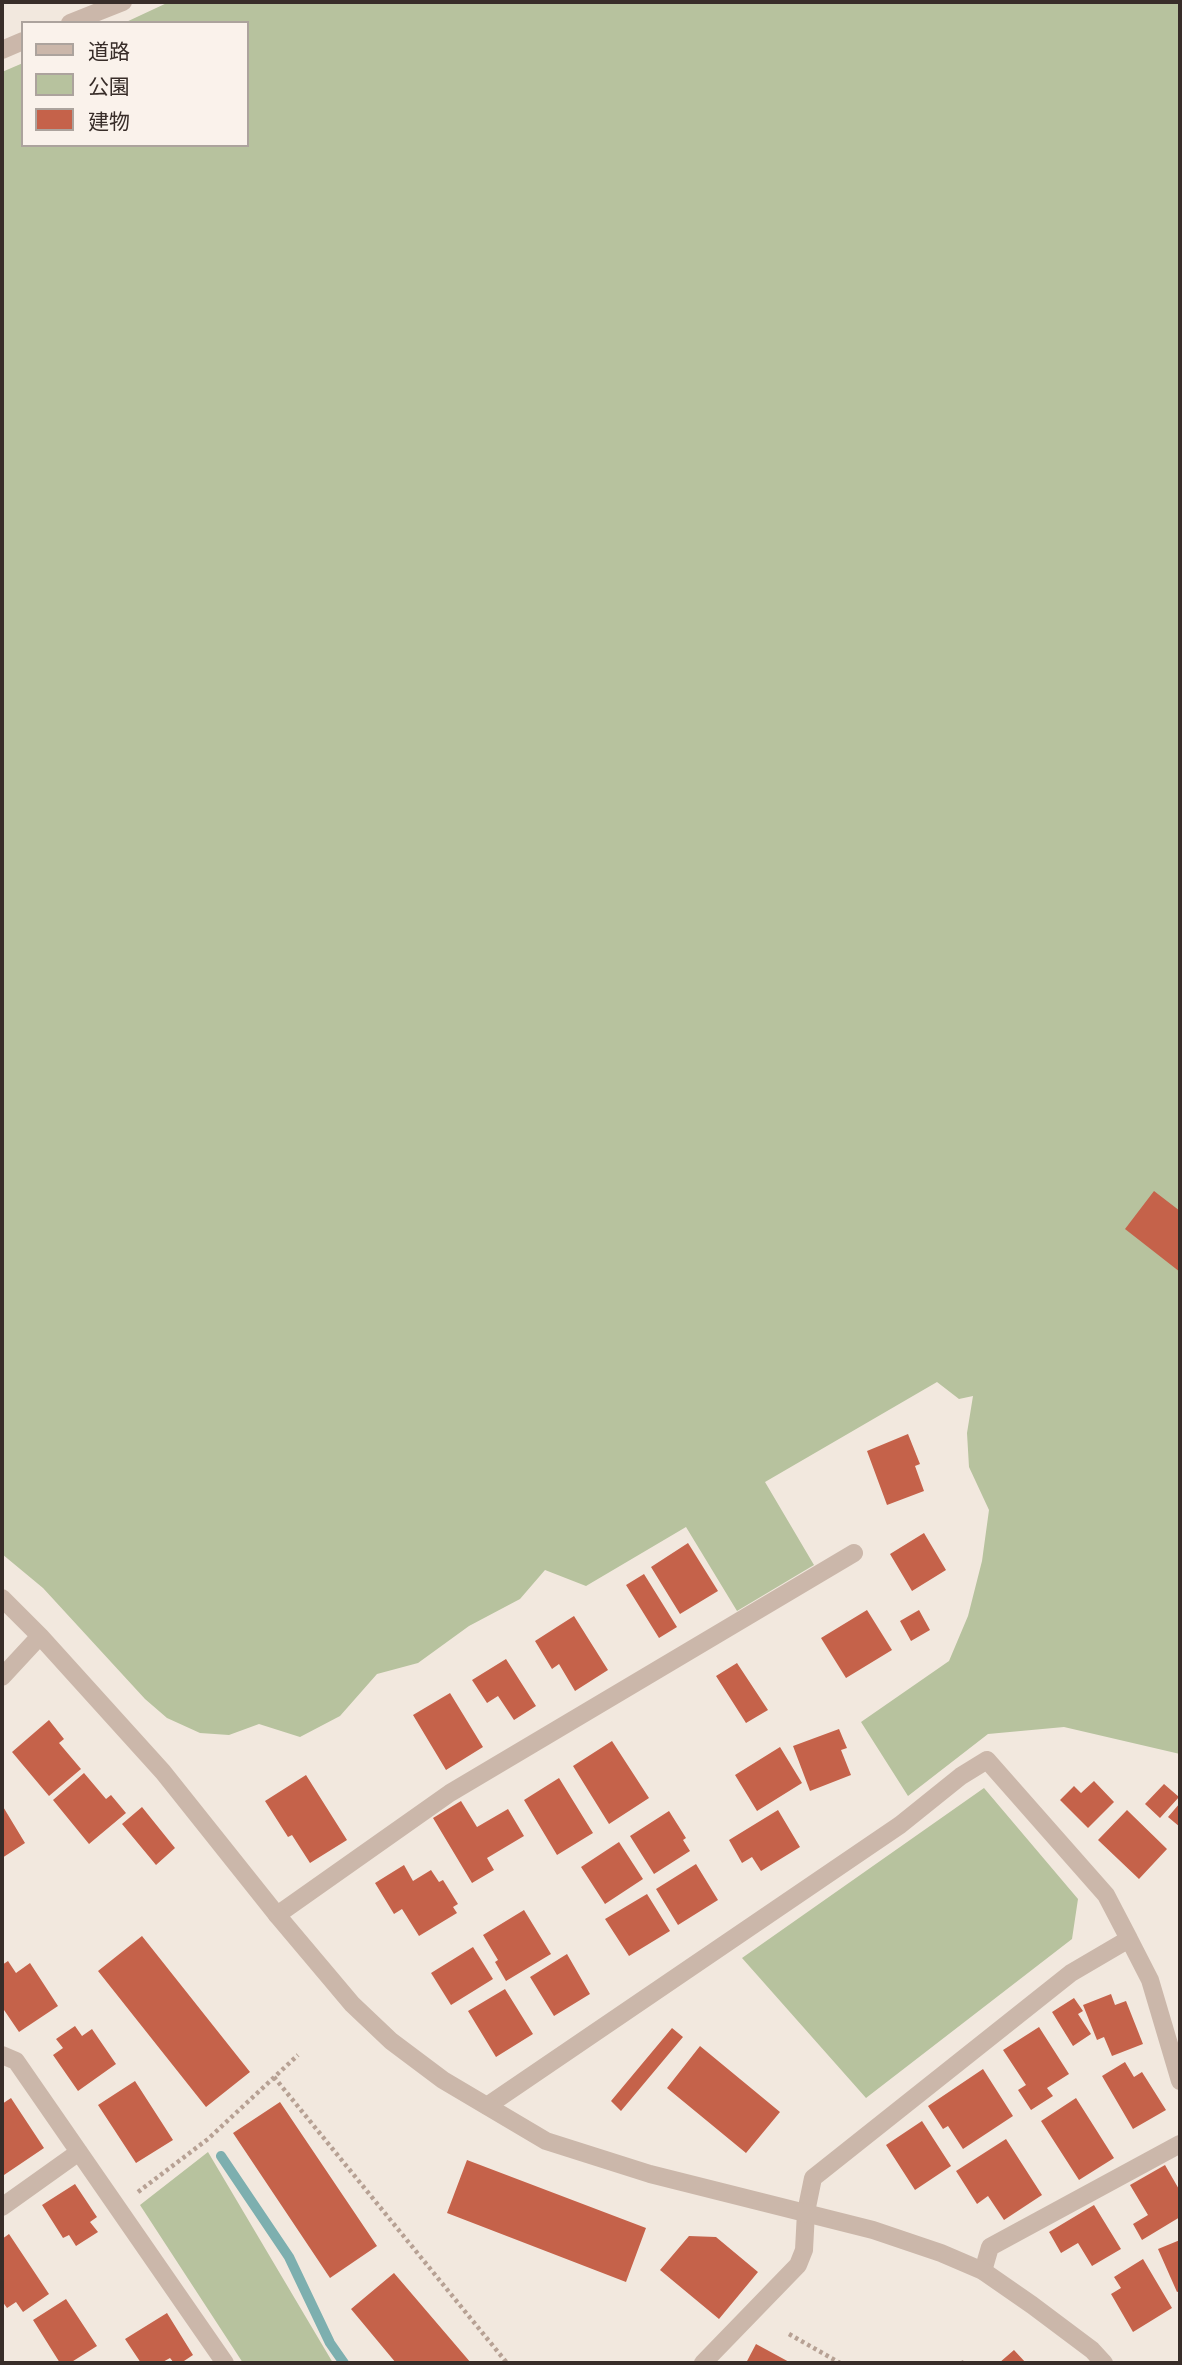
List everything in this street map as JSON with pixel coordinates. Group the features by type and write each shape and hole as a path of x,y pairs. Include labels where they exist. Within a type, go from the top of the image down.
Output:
{"street":[{"path":"75,21 123,2"},
{"path":"2,50 21,42"},
{"path":"277,1915 450,1793 854,1553"},
{"path":"2,1598 163,1772 352,2004 391,2041 443,2080 545,2141 650,2174 873,2230 941,2253 983,2272 1032,2305 1104,2363"},
{"path":"2,1676 40,1636"},
{"path":"487,2106 900,1825 961,1776 987,1760 1106,1895 1150,1980 1180,2081"},
{"path":"703,2363 798,2265 804,2250 806,2212 813,2178 1071,1973 1129,1939"},
{"path":"2,2055 16,2061 225,2363"},
{"path":"983,2272 990,2247 1180,2144"},
{"path":"2,2207 79,2152"}],"path":[{"path":"118,2208 208,2139 298,2055"},
{"path":"274,2077 507,2363"},
{"path":"789,2334 840,2363"}],"green space":[{"path":"169,2 1180,2 1180,1754 1064,1727 988,1734 908,1796 861,1722 949,1661 968,1616 982,1561 989,1510 969,1467 967,1433 973,1396 959,1399 937,1382 765,1482 814,1565 737,1611 686,1527 586,1586 545,1570 520,1599 469,1626 418,1663 377,1674 340,1716 300,1737 259,1724 229,1735 200,1733 167,1718 145,1699 43,1588 2,1554 2,72 21,64 21,147 248,147 248,21 128,21"},
{"path":"984,1788 1078,1899 1072,1939 866,2098 742,1958"},
{"path":"208,2152 333,2363 243,2363 140,2205"}],"building":[{"path":"1154,1191 1180,1211 1180,1272 1125,1229"},
{"path":"908,1434 920,1464 915,1466 924,1491 887,1505 867,1451"},
{"path":"924,1533 946,1570 912,1591 890,1554"},
{"path":"688,1543 718,1591 680,1614 651,1567"},
{"path":"644,1574 677,1627 659,1638 626,1585"},
{"path":"867,1610 892,1650 846,1678 821,1638"},
{"path":"919,1610 930,1630 911,1641 900,1621"},
{"path":"574,1616 608,1670 575,1691 559,1664 552,1669 535,1641"},
{"path":"506,1659 536,1706 514,1720 498,1696 487,1703 472,1680"},
{"path":"737,1663 768,1710 746,1723 716,1676"},
{"path":"450,1693 483,1747 446,1770 413,1715"},
{"path":"49,1720 64,1739 59,1743 81,1769 49,1796 12,1752"},
{"path":"839,1729 847,1748 841,1750 851,1775 810,1791 793,1746"},
{"path":"612,1741 649,1798 609,1824 573,1766"},
{"path":"780,1747 802,1783 757,1811 735,1775"},
{"path":"84,1773 106,1799 111,1795 126,1813 89,1844 53,1800"},
{"path":"306,1775 347,1840 310,1863 292,1835 288,1837 265,1801"},
{"path":"559,1778 593,1833 557,1855 524,1800"},
{"path":"1094,1781 1114,1802 1088,1828 1060,1800 1074,1786 1081,1793"},
{"path":"1164,1784 1179,1797 1160,1818 1145,1804"},
{"path":"461,1801 477,1827 508,1809 524,1836 487,1858 494,1870 472,1883 433,1818"},
{"path":"1180,1803 1180,1827 1168,1817"},
{"path":"2,1805 25,1843 2,1858"},
{"path":"142,1807 175,1848 156,1865 122,1824"},
{"path":"778,1810 800,1847 761,1871 752,1857 742,1863 729,1840"},
{"path":"1127,1810 1167,1849 1139,1879 1098,1840"},
{"path":"669,1811 686,1838 683,1840 690,1851 654,1874 630,1836"},
{"path":"619,1842 643,1879 605,1904 581,1867"},
{"path":"696,1864 718,1900 678,1925 656,1889"},
{"path":"404,1865 413,1881 431,1870 439,1882 443,1880 458,1904 453,1907 457,1913 419,1936 402,1909 394,1914 375,1883"},
{"path":"647,1894 670,1931 629,1956 605,1919"},
{"path":"524,1910 551,1954 506,1981 495,1962 498,1960 483,1935"},
{"path":"142,1936 250,2072 206,2107 98,1971"},
{"path":"473,1947 493,1979 451,2005 431,1973"},
{"path":"567,1954 590,1994 554,2016 530,1977"},
{"path":"8,1961 16,1973 30,1963 58,2006 19,2032 2,2007 2,1965"},
{"path":"505,1989 533,2034 496,2057 468,2011"},
{"path":"1111,1994 1115,2005 1126,2001 1143,2044 1112,2056 1104,2037 1097,2040 1083,2005"},
{"path":"1074,1998 1083,2011 1078,2014 1091,2034 1073,2046 1052,2012"},
{"path":"75,2026 82,2036 92,2029 116,2064 78,2091 53,2055 63,2048 56,2039"},
{"path":"1039,2027 1069,2074 1047,2088 1053,2096 1031,2110 1018,2090 1026,2085 1003,2050"},
{"path":"672,2028 683,2037 621,2111 611,2101"},
{"path":"700,2046 780,2112 746,2153 667,2088"},
{"path":"1125,2062 1134,2077 1142,2072 1166,2110 1133,2129 1102,2076"},
{"path":"983,2069 1013,2116 963,2149 948,2126 943,2129 928,2106"},
{"path":"135,2081 173,2140 136,2163 98,2105"},
{"path":"11,2098 44,2148 4,2175 2,2104"},
{"path":"1076,2098 1114,2158 1079,2180 1041,2121"},
{"path":"280,2102 377,2246 330,2278 233,2133"},
{"path":"922,2121 951,2166 915,2190 886,2145"},
{"path":"1006,2139 1042,2195 1004,2220 988,2196 977,2204 956,2171"},
{"path":"467,2160 646,2228 626,2282 447,2213"},
{"path":"1165,2165 1180,2191 1180,2217 1142,2240 1133,2224 1148,2215 1130,2185"},
{"path":"75,2184 97,2217 90,2222 98,2232 76,2246 69,2235 63,2238 42,2205"},
{"path":"1094,2205 1121,2249 1092,2266 1078,2243 1061,2253 1049,2232"},
{"path":"9,2234 49,2294 23,2312 16,2302 7,2308 2,2301 2,2239"},
{"path":"689,2236 716,2237 758,2272 719,2319 660,2270"},
{"path":"1180,2240 1180,2291 1177,2292 1158,2249"},
{"path":"1143,2259 1172,2308 1133,2332 1111,2294 1121,2288 1114,2277"},
{"path":"394,2273 471,2363 396,2363 351,2309"},
{"path":"66,2299 97,2346 70,2363 60,2363 33,2320"},
{"path":"167,2313 193,2355 181,2363 174,2363 170,2358 161,2363 141,2363 125,2339"},
{"path":"756,2344 791,2363 746,2363"},
{"path":"1014,2350 1026,2363 999,2363"}],"waterway":[{"path":"221,2156 289,2257 330,2343 344,2363"}]}
